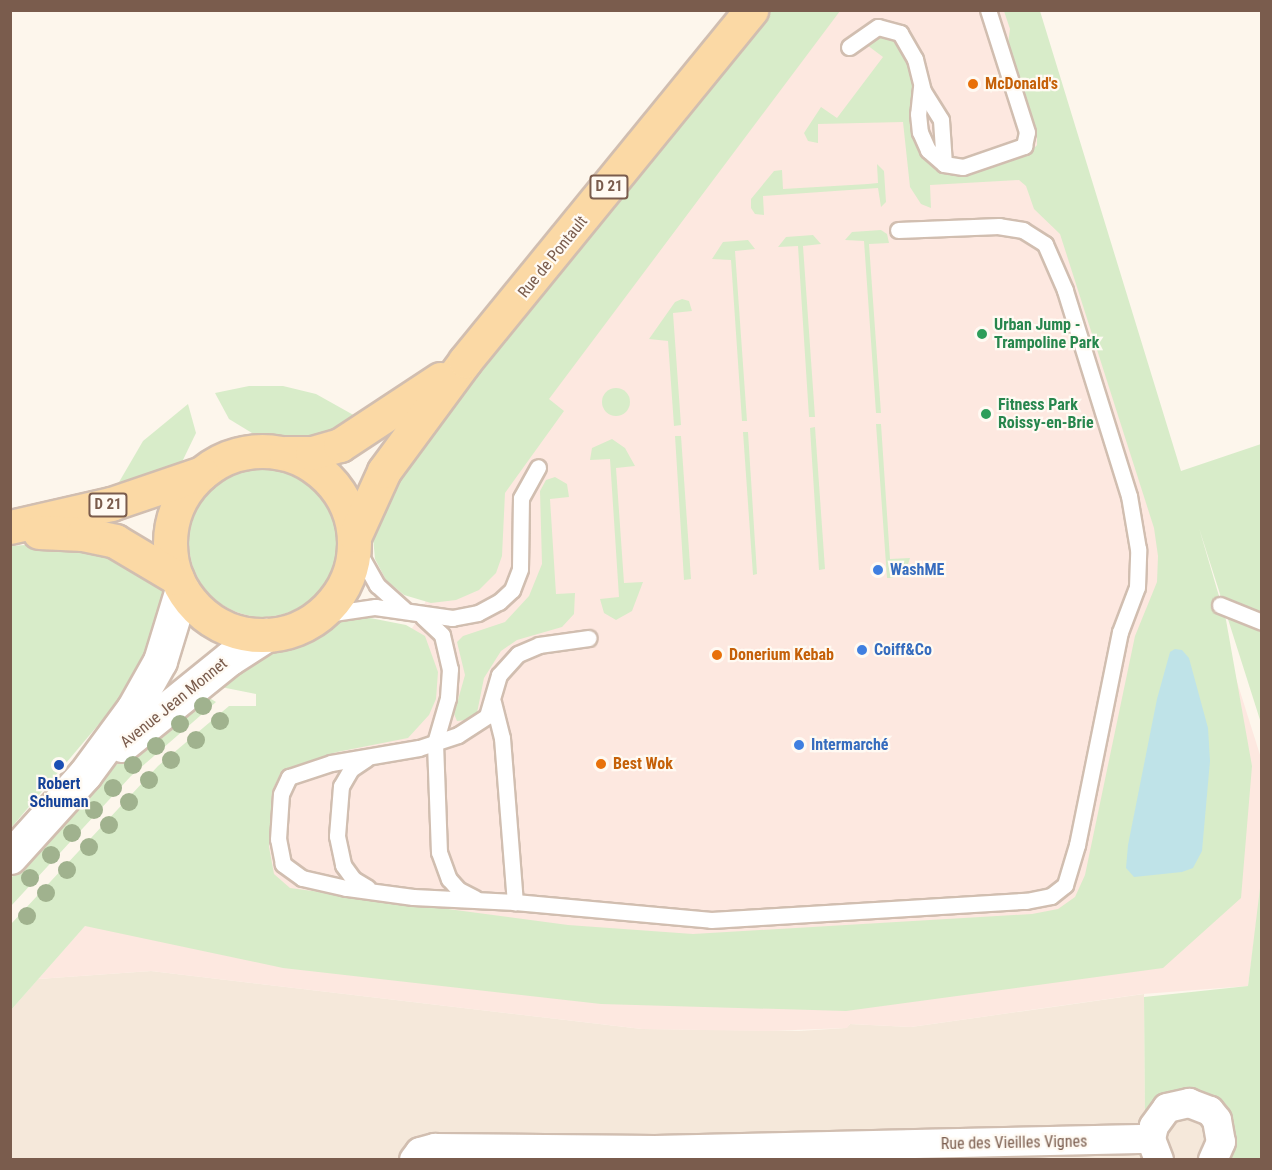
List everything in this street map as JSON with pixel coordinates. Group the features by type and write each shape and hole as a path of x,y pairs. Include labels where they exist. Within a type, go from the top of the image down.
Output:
{"main road":[{"name":"Rue de Pontault","path":"355,541 384,471 465,361 751,10"},
{"name":"Rue de Pontault","path":"280,452 312,453 340,445 465,361"},
{"path":"245,452 280,452 313,466 331,481 350,512 355,541 342,590 320,615 294,629 266,635 223,626 196,607 179,583 170,546 175,513 202,473 222,460 245,452"},
{"name":"D 21","path":"10,527 111,504 202,473"},
{"name":"D 21","path":"10,532 71,533 106,538 132,548 179,583"},
{"name":"Avenue Jean Monnet","path":"10,857 85,774 149,683 173,626 179,583"},
{"name":"Avenue Jean Monnet","path":"85,774 195,684 266,635"}],"street":[{"name":"Rue des Vieilles Vignes","path":"414,1160 420,1152 435,1148 655,1155 1155,1149 1154,1126 1167,1108 1189,1103 1200,1105 1210,1112 1221,1131 1213,1160"}],"lane":[{"path":"849,47 872,30 894,29 915,59 921,87 919,127 928,150 944,164 966,166 1020,149 1027,141 987,10"},
{"path":"921,87 942,123 944,164"},
{"path":"589,638 539,645 518,654 499,675 489,713 477,725 435,743 331,763 287,779 281,790 278,839 283,864 302,878 380,893 515,902 670,919 721,920 1026,901 1051,896 1065,885 1076,851 1120,632 1137,587 1138,549 1129,496 1065,290 1045,244 1023,230 999,226 898,230"},
{"path":"320,615 365,607 442,619 471,615 492,607 512,590 522,560 520,498 538,467"},
{"path":"355,541 377,585 412,613 439,630 449,661 448,698 435,743 441,861 459,890 484,901"},
{"path":"1220,605 1262,622"},
{"path":"493,702 502,738 515,902"},
{"path":"380,893 357,883 345,870 339,853 337,825 345,777 356,765 383,754"}],"shaded area":[{"path":"834,11 1026,11 1261,758 1262,880 1248,986 1143,994 911,1027 850,1024 847,1028 769,1031 642,1029 151,971 38,979 215,778 413,627 425,603 440,542"},
{"path":"151,971 642,1029 799,1031 846,1028 850,1024 911,1027 1144,994 1145,1115 1195,1091 1213,1098 1227,1160 11,1160 11,1010 38,979"}],"green space":[{"path":"769,11 840,11 549,399 564,411 505,493 502,556 496,573 479,590 456,600 431,603 404,595 386,580 375,559 373,537 382,503 446,412"},
{"path":"1004,11 1040,11 1181,471 1261,444 1261,723 1199,528 1226,620 1252,766 1241,898 1163,968 846,1011 601,1004 283,968 85,926 11,1010 11,924 158,766 229,706 256,706 256,694 216,686 265,651 309,641 341,622 360,616 406,625 425,636 438,672 436,699 429,715 408,738 337,752 282,770 272,791 269,847 274,874 290,888 568,925 693,934 1032,914 1058,909 1075,897 1085,875 1135,636 1157,582 1158,556 1154,528 1060,234 1034,209 1026,186 1019,180 930,185 931,208 921,204 910,187 903,122 818,124 818,143 808,141 804,133 821,107 837,118 883,57 867,45 883,36 897,42 909,66 939,168 964,176 1028,155 1037,145 1037,135 1007,51 1010,29"},
{"path":"877,164 884,171 886,202 881,207 878,188 763,196 764,215 755,214 751,208 751,199 774,171 782,170 783,189 868,184 878,183"},
{"path":"881,230 887,234 889,243 869,244 881,413 876,413 864,241 845,240 852,232"},
{"path":"813,235 821,244 803,246 815,417 809,417 798,246 778,247 786,237"},
{"path":"748,240 755,249 735,251 747,421 742,421 731,260 712,259 723,242"},
{"path":"682,299 689,301 692,311 673,313 681,425 674,426 668,341 649,339 675,302"},
{"path":"249,386 283,386 316,394 366,422 306,442 252,433 229,419 215,393"},
{"path":"616,388 626,392 630,402 626,412 616,416 606,412 602,402 606,392"},
{"path":"188,404 196,433 181,464 115,489 143,441"},
{"path":"876,424 881,424 890,559 910,558 906,571 892,578 887,578"},
{"path":"815,427 825,569 819,570 810,428"},
{"path":"743,432 748,432 757,574 753,575"},
{"path":"675,436 681,436 691,579 684,580"},
{"path":"612,439 625,448 635,466 616,468 624,583 643,582 632,611 616,620 604,613 600,599 619,597 610,459 590,460 592,448"},
{"path":"263,469 291,474 316,490 332,515 337,543 332,571 316,596 291,612 263,617 235,612 210,596 194,571 189,543 194,515 210,490 235,474"},
{"path":"555,477 567,484 569,497 550,499 556,594 575,593 574,614 562,627 517,640 501,651 484,678 477,713 467,720 457,721 454,714 465,675 457,642 463,636 505,622 529,596 542,564 540,491 546,480"},
{"path":"54,543 93,544 159,583 165,596 164,623 121,698 11,828 11,546"},
{"path":"206,696 216,702 131,776 11,906 11,878 88,793 138,743"},
{"path":"1261,880 1261,1159 1227,1159 1213,1098 1195,1091 1145,1117 1144,997 1248,986"}],"water":[{"path":"1175,649 1182,650 1189,658 1208,728 1210,761 1202,851 1193,868 1182,872 1134,877 1126,868 1128,845 1157,699 1170,652"}],"place":[{"name":"McDonald's","path":"973,84"},
{"name":"Urban Jump - Trampoline Park","path":"982,334"},
{"name":"Fitness Park Roissy-en-Brie","path":"986,414"},
{"name":"WashME","path":"878,570"},
{"name":"Coiff&Co","path":"862,650"},
{"name":"Donerium Kebab","path":"717,655"},
{"name":"Intermarché","path":"799,745"},
{"name":"Best Wok","path":"601,764"},
{"name":"Robert Schuman","path":"59,765"}]}
